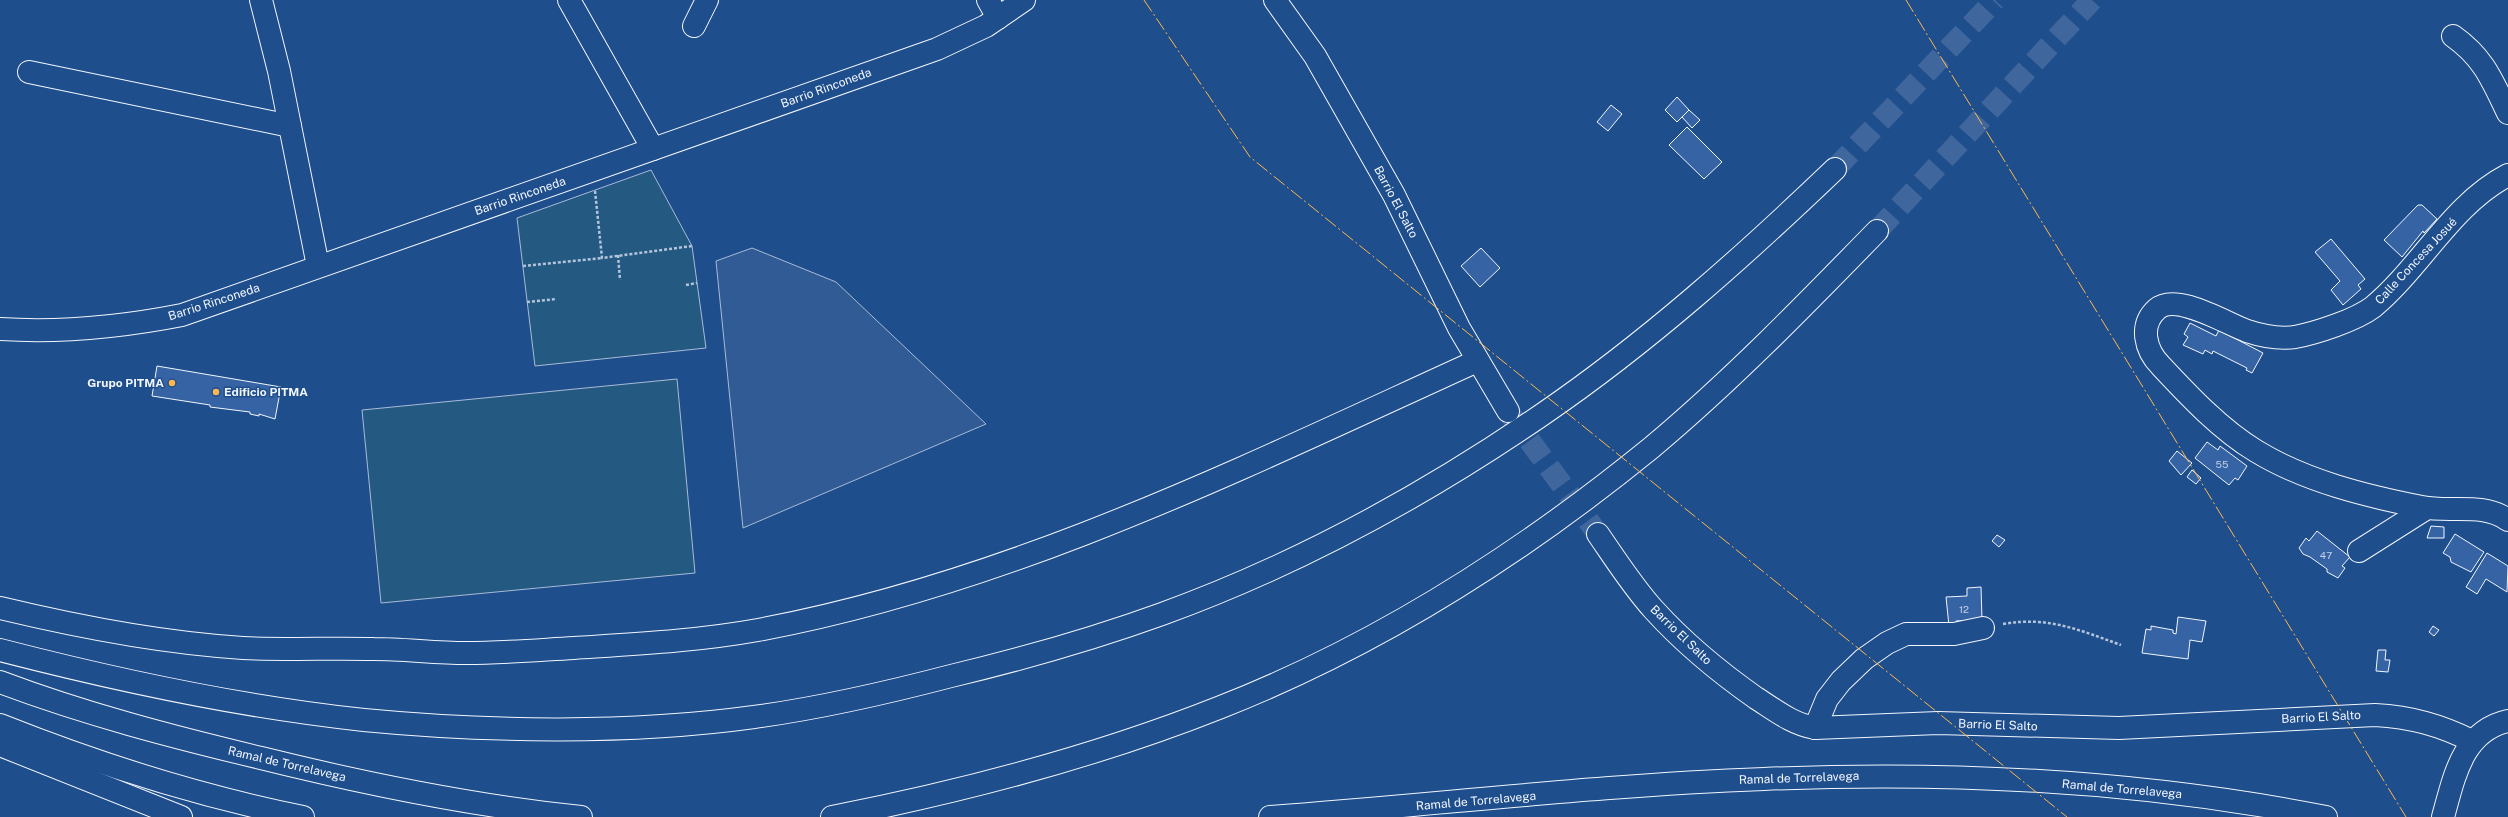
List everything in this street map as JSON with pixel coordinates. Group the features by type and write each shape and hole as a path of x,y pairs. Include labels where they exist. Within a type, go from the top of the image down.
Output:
{"main road":[{"path":"261,0 279,71 318,266"},
{"path":"569,0 653,149"},
{"path":"694,26 707,0"},
{"name":"Barrio Rinconeda","path":"0,329 65,331 141,323 182,315 937,49 986,26 993,9 1024,0"},
{"name":"Barrio El Salto","path":"1275,0 1315,56 1394,195 1477,361 1508,411"},
{"path":"2453,36 2472,50 2489,75 2508,113"},
{"path":"29,72 290,126"},
{"path":"0,650 146,685 236,703 368,720 499,728 630,726 753,717 895,690 998,665 1094,637 1172,610 1308,551 1423,490 1544,413 1676,314 1752,248 1835,169"},
{"name":"Calle Concesa Josué","path":"2508,175 2469,204 2372,308 2347,320 2294,337 2270,337 2229,324 2193,307 2174,304 2160,306 2149,317 2145,330 2147,345 2158,363 2227,430 2254,450 2277,463 2343,488 2427,508 2480,509 2508,520"},
{"path":"832,817 964,789 1048,767 1148,735 1223,706 1313,666 1376,634 1490,565 1562,515 1650,448 1717,390 1788,322 1877,231"},
{"path":"0,608 104,630 238,648 289,650 374,649 466,653 620,645 753,631 885,601 1046,549 1187,493 1477,361"},
{"path":"2359,551 2427,508"},
{"name":"Barrio El Salto","path":"1598,534 1653,609 1694,650 1737,685 1784,717 1804,726 1815,728 1938,723 2119,728 2363,714 2414,719 2434,724 2472,741"},
{"path":"1815,728 1827,699 1841,681 1864,659 1887,643 1906,634 1954,634 1983,628"},
{"name":"Ramal de Torrelavega","path":"0,682 93,713 190,741 316,772 495,805 581,817"},
{"path":"2443,817 2457,767 2472,741 2493,726 2508,722"},
{"path":"0,725 95,760 178,786 303,817"},
{"path":"0,745 181,817"},
{"name":"Ramal de Torrelavega","path":"1270,817 1710,781 1899,776 2106,785 2211,798 2326,817"}],"path":[{"path":"590,171 595,190 602,258"},
{"path":"523,266 602,258 692,246"},
{"path":"618,256 620,280"},
{"path":"686,285 697,283"},
{"path":"527,302 556,299"},
{"path":"1983,628 2018,622 2061,624 2121,645"}],"shaded area":[{"path":"651,170 692,246 706,348 535,366 517,218"},
{"path":"752,248 836,282 986,424 743,528 716,261"},
{"path":"677,379 695,573 381,603 362,410"}],"building":[{"path":"1677,97 1689,110 1677,122 1665,110"},
{"path":"1611,105 1622,114 1608,131 1597,122"},
{"path":"1689,110 1700,120 1692,128 1682,117"},
{"path":"1687,127 1722,162 1704,179 1669,145"},
{"path":"2418,205 2422,205 2437,219 2424,233 2423,231 2402,257 2384,240"},
{"path":"2331,239 2365,279 2358,285 2361,289 2343,305 2331,290 2340,281 2315,252"},
{"path":"1481,248 1500,268 1480,287 1461,266"},
{"path":"2190,323 2216,336 2219,330 2263,353 2252,373 2246,370 2247,368 2213,351 2212,354 2205,350 2203,354 2183,345 2188,337 2184,334"},
{"name":"Edificio PITMA","path":"157,366 281,387 275,419 259,414 259,416 250,414 250,412 210,407 210,405 152,396"},
{"path":"2207,442 2218,450 2220,446 2247,466 2238,480 2235,478 2229,485 2195,458"},
{"path":"2177,451 2192,463 2181,475 2169,461"},
{"path":"2192,470 2201,478 2196,484 2187,477"},
{"path":"2431,526 2444,527 2444,538 2427,538"},
{"path":"2317,531 2350,557 2342,566 2345,568 2338,578 2327,572 2327,569 2310,557 2303,554 2299,548 2306,538 2309,541"},
{"path":"2455,534 2484,552 2471,572 2451,562 2450,557 2443,553"},
{"path":"1997,535 2005,540 1999,547 1992,541"},
{"path":"2487,553 2508,566 2507,592 2486,579 2477,594 2466,587"},
{"path":"1981,587 1982,620 1956,621 1957,626 1949,626 1946,597 1967,596 1967,588"},
{"path":"2178,617 2206,621 2202,642 2190,640 2188,659 2142,653 2146,629 2151,630 2151,626 2173,630 2173,633 2176,634"},
{"path":"2433,626 2439,630 2434,636 2429,632"},
{"path":"2378,650 2386,650 2385,660 2390,660 2388,672 2376,671"}],"tunnel":[{"path":"1835,169 1995,0"},
{"path":"1877,231 2092,0"},
{"path":"1510,414 1598,534"}],"power":[{"path":"1144,0 1250,157 2067,817"},
{"path":"1906,0 2406,817"}],"place":[{"name":"Grupo PITMA","path":"172,383"},
{"name":"Edificio PITMA","path":"216,392"}]}
